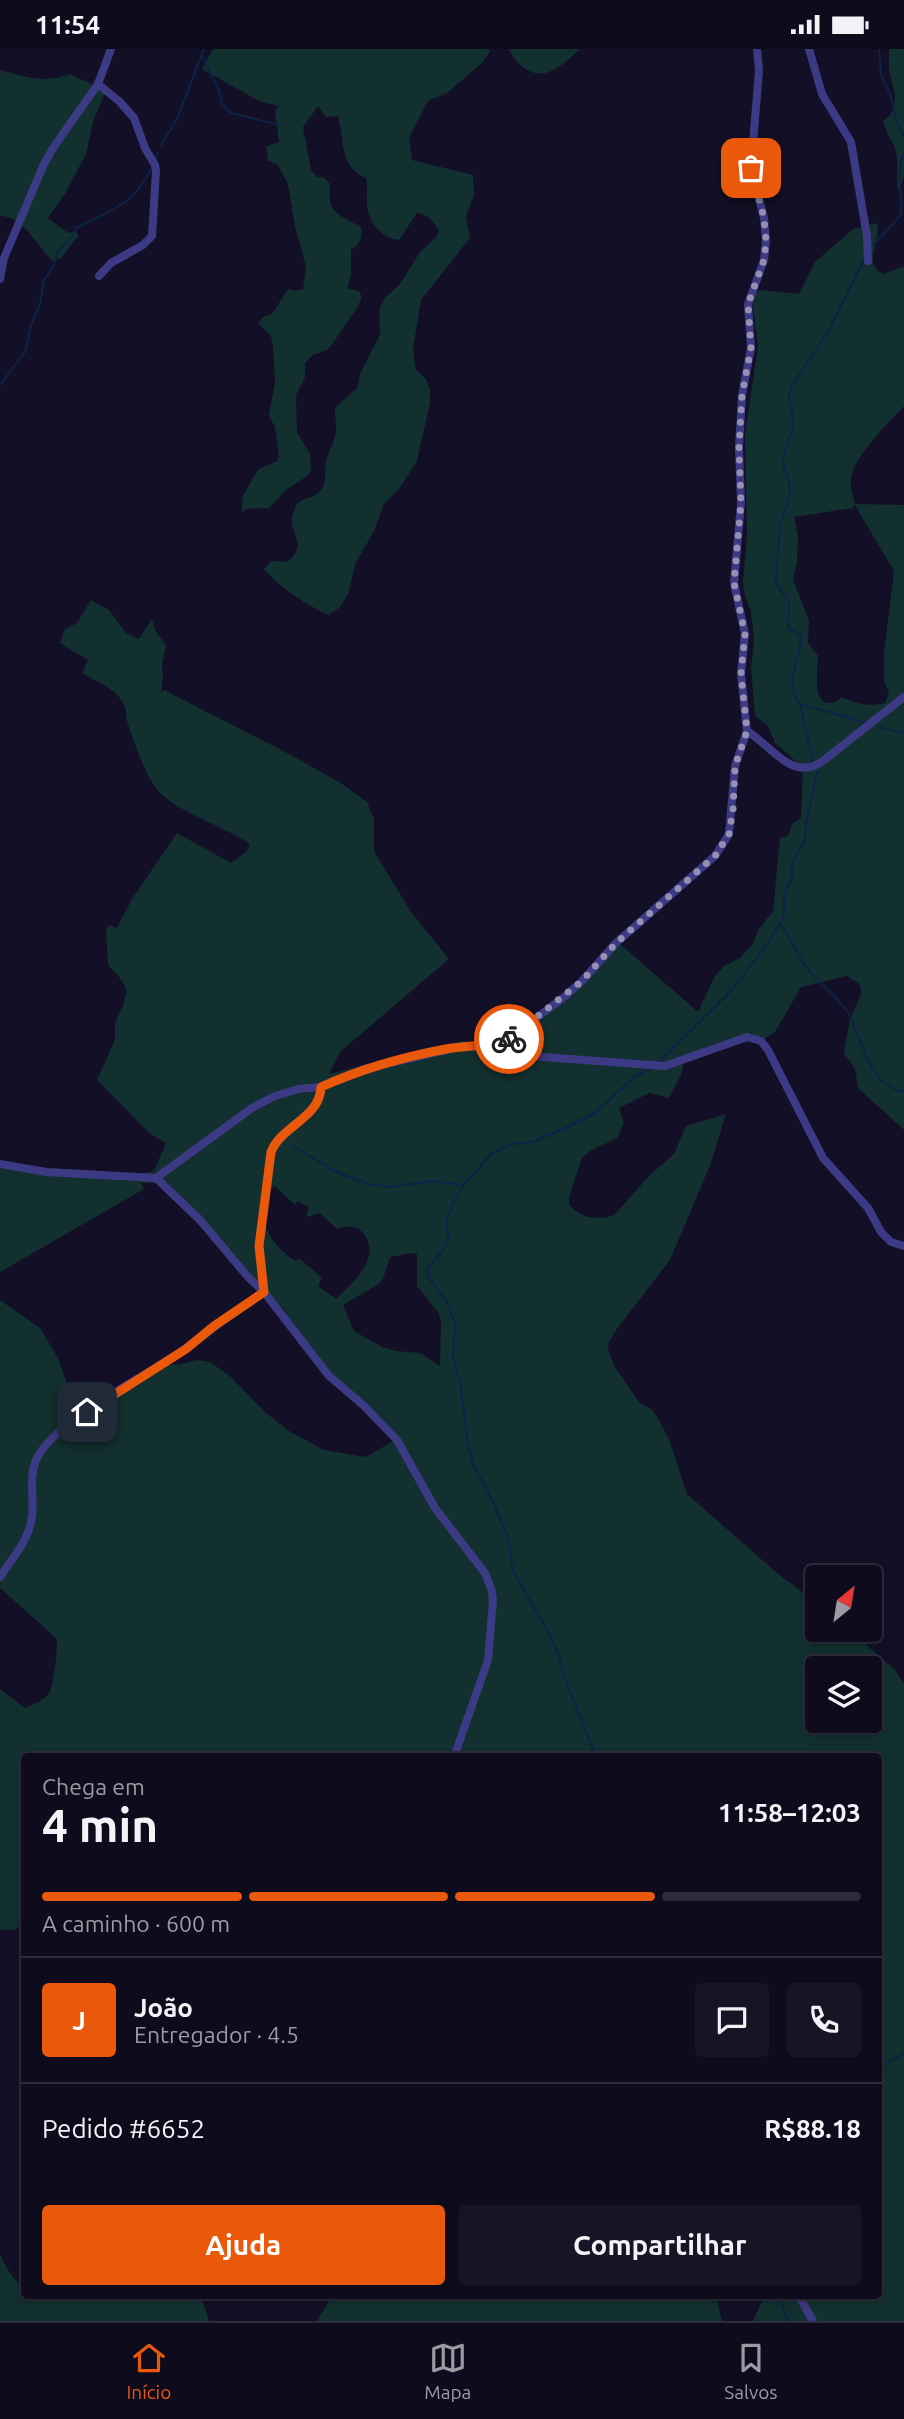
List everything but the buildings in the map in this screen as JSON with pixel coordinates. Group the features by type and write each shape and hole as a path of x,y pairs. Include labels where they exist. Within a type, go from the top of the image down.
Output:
{"street":[{"path":"0,279 4,258 49,155 98,83 111,49"},
{"path":"486,1046 510,1038 582,981 616,943 721,850 731,826 735,766 747,731 741,674 745,634 734,583 741,503 739,448 742,395 751,348 748,304 764,260 766,241 764,218 751,168 759,70 757,49"},
{"path":"809,49 822,94 851,142 867,236 868,261"},
{"path":"98,83 134,118 156,171 152,236 144,245 111,263 99,276"},
{"path":"747,731 784,761 809,769 904,697"},
{"path":"0,1164 46,1172 156,1178 252,1108 288,1092 321,1087 364,1069 438,1051 486,1046 543,1058 665,1066 747,1037 757,1039 768,1051 823,1158 868,1208 881,1232 891,1242 904,1246"},
{"path":"264,1292 259,1246 271,1152 288,1129 314,1109 321,1095 321,1087"},
{"path":"156,1178 199,1219 247,1277 264,1292 324,1370 397,1440 435,1508 481,1567 489,1582 493,1613 488,1660 455,1753"},
{"path":"0,1577 28,1533 32,1519 32,1473 37,1459 54,1435 186,1349 264,1292"},
{"path":"801,2299 813,2321"}],"green space":[{"path":"213,49 490,51 482,63 447,93 428,101 409,138 412,160 473,175 474,195 466,216 470,238 421,300 413,348 416,370 426,379 430,390 430,403 417,461 399,489 384,504 374,531 355,564 349,592 340,607 329,615 277,583 264,569 271,561 287,562 294,555 298,544 292,528 295,508 301,501 320,491 325,480 326,460 336,433 335,408 358,387 360,374 380,335 379,309 385,298 400,284 420,252 439,232 431,219 417,213 399,240 380,232 369,215 366,178 351,167 344,152 338,116 326,117 318,106 303,127 311,170 330,184 330,202 336,212 361,227 360,240 351,250 351,276 347,288 359,291 362,297 327,350 313,355 305,363 305,377 296,395 297,432 310,454 311,471 287,489 269,508 250,509 241,513 243,496 259,469 276,462 279,457 275,427 269,416 275,382 273,346 271,336 258,323 263,317 272,314 288,289 303,289 306,267 288,184 277,164 268,161 266,147 279,142 275,111 278,106 259,101 202,69"},
{"path":"509,49 580,49 553,70 539,73 531,72 521,65"},
{"path":"889,49 904,49 904,176 899,192 896,152 883,121 895,105"},
{"path":"0,70 43,79 70,74 106,91 94,119 86,154 66,192 48,218 68,233 76,231 78,236 61,258 52,261 23,226 8,217 0,216"},
{"path":"877,223 873,263 883,274 904,266 904,406 859,459 851,480 855,504 904,505 904,1130 858,1088 855,1069 844,1053 850,1019 862,992 859,984 847,976 801,987 775,1032 762,1040 731,1041 683,1063 682,1073 669,1098 649,1093 619,1108 624,1123 617,1138 590,1151 582,1158 569,1204 587,1217 604,1218 614,1215 651,1174 674,1154 686,1126 726,1114 711,1163 670,1260 616,1330 608,1344 609,1353 615,1367 639,1402 651,1409 658,1418 669,1439 687,1494 805,1594 805,1642 863,1642 879,1656 805,1656 805,1733 882,1733 882,1659 895,1670 904,1684 904,2321 753,2321 763,2299 882,2299 882,1753 21,1753 21,1924 16,1930 0,1930 0,1689 25,1708 42,1700 51,1689 57,1648 56,1638 0,1588 0,1300 40,1328 58,1358 78,1415 164,1365 197,1360 210,1362 231,1377 265,1412 289,1431 324,1450 366,1457 400,1437 339,1382 297,1332 283,1309 157,1183 141,1183 144,1189 0,1272 0,1164 135,1175 154,1171 166,1143 149,1133 97,1080 115,1040 115,1023 127,990 108,965 106,930 109,925 117,928 132,899 177,833 231,863 247,851 250,844 161,794 141,760 121,699 112,690 82,673 88,660 60,643 65,629 77,623 91,600 109,610 126,633 139,639 152,619 155,630 166,646 161,694 164,690 293,756 367,802 374,819 374,851 411,912 449,959 341,1051 329,1074 462,1041 508,1046 620,944 698,1012 715,976 724,966 740,958 752,945 759,929 773,911 780,838 788,836 792,824 801,818 803,768 775,743 768,726 755,716 751,668 754,640 751,611 743,583 747,536 745,434 758,346 752,301 755,292 760,290 799,294 815,262 853,229","holes":["855,505 894,571 884,653 884,681 889,693 885,703 863,704 842,697 835,702 825,702 818,692 818,656 808,643 809,620 793,580 798,537 794,517 853,508","274,1185 295,1205 298,1201 309,1208 306,1217 320,1213 337,1229 351,1226 357,1228 368,1242 369,1251 363,1269 336,1299 318,1286 322,1278 300,1259 295,1261 277,1245 267,1228 265,1208","417,1254 417,1286 438,1312 441,1320 440,1366 420,1353 382,1347 354,1331 343,1305 383,1279 390,1257"]},
{"path":"0,2254 7,2269 21,2287 21,2299 202,2299 209,2321 0,2321"},
{"path":"330,2299 717,2299 722,2321 317,2321"}],"waterway":[{"path":"161,145 177,119 204,49"},
{"path":"879,49 881,75 904,136"},
{"path":"202,56 219,90 222,104 231,113 279,125"},
{"path":"155,159 158,152"},
{"path":"871,248 901,213 899,176 904,153"},
{"path":"0,385 25,352 31,325 40,304 44,280 59,250 73,236 76,228 127,201 152,168"},
{"path":"813,761 793,685 800,638 798,633 788,629 789,602 776,579 780,525 790,495 790,485 783,464 794,424 789,396 792,385 828,332 865,258"},
{"path":"801,704 866,723"},
{"path":"879,727 904,733"},
{"path":"659,1062 729,993 780,924 784,915 784,894 792,878 792,863 805,840 817,773"},
{"path":"781,925 806,967 847,1011 874,1071 882,1081 904,1092"},
{"path":"594,1753 563,1674 558,1653 512,1570 510,1543 474,1466 468,1446 460,1381 453,1358 455,1324 448,1304 429,1278 427,1269 449,1240 446,1222 453,1203 464,1185 492,1153 512,1144 533,1142 595,1113 634,1077 650,1069"},
{"path":"292,1146 335,1171 368,1184 390,1187 433,1181 463,1185"},
{"path":"882,2067 904,2053"},
{"path":"780,2299 788,2321"}],"way so far":[{"path":"509,1039 582,981 609,949 721,850 729,834 735,766 747,731 741,674 745,634 734,583 741,503 739,448 742,395 751,348 748,304 764,260 766,241 764,218 751,177 751,168"}],"route":[{"path":"87,1412 186,1349 230,1314 264,1292 259,1246 271,1152 288,1129 314,1109 321,1095 321,1087 364,1069 438,1051 486,1046 509,1039"}]}
